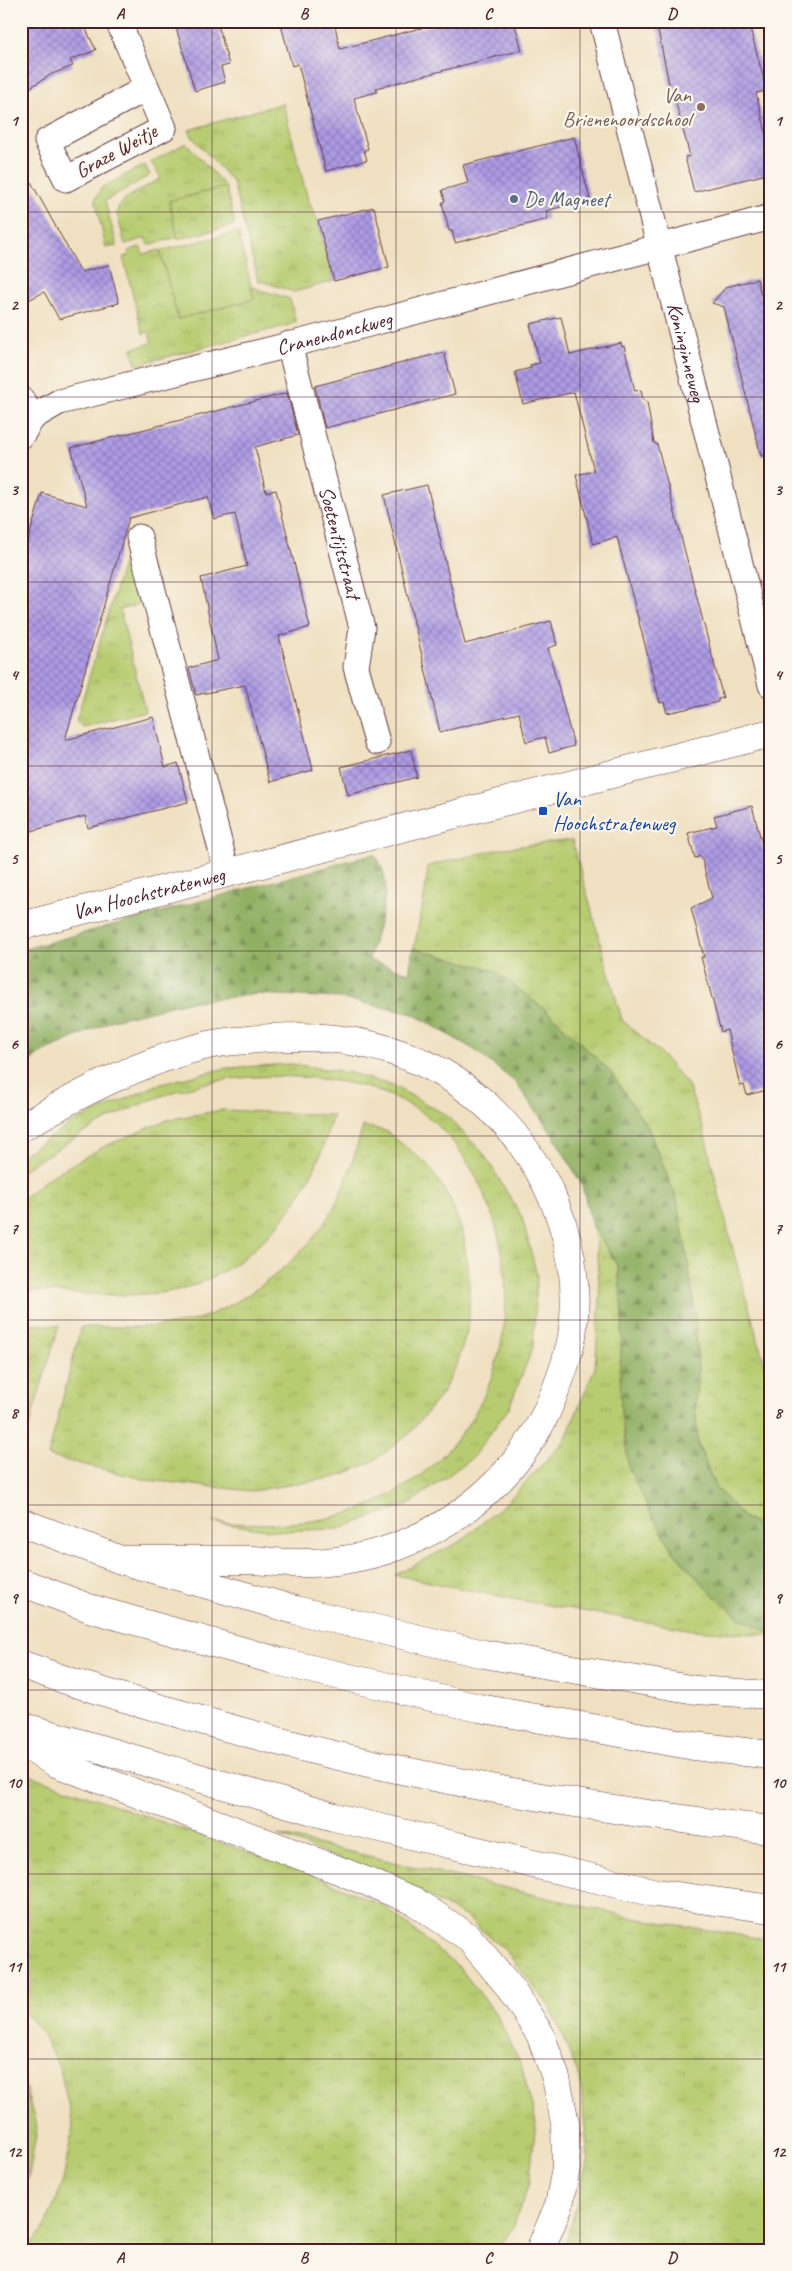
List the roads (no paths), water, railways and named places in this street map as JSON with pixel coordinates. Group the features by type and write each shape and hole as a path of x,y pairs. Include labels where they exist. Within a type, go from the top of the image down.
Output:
{"main road":[{"name":"Van Hoochstratenweg","path":"21,926 771,733"},
{"path":"21,1128 72,1098 134,1069 210,1044 283,1036 346,1040 405,1056 441,1072 478,1098 510,1130 543,1177 562,1222 574,1280 572,1335 558,1387 534,1437 498,1483 456,1517 398,1546 351,1559 296,1564 259,1560 122,1560"},
{"path":"21,1522 122,1560 295,1610 484,1654 696,1690 771,1695"},
{"path":"21,1582 89,1608 262,1656 479,1708 694,1746 771,1755"},
{"path":"21,1664 61,1679 270,1741 471,1786 683,1820 771,1830"},
{"path":"21,1726 334,1817 656,1893 771,1909"},
{"path":"21,1744 56,1763 341,1871 414,1902 468,1937 508,1985 540,2034 556,2078 565,2123 566,2168 559,2205 540,2250"}],"street":[{"name":"Graze Weitje","path":"118,21 147,88"},
{"name":"Koninginneweg","path":"602,21 771,685"},
{"name":"Cranendonckweg","path":"25,417 59,402 289,344 771,216"},
{"name":"Soetentijtstraat","path":"289,344 362,628 356,667 377,742"},
{"path":"139,537 227,872"}],"place":[{"name":"Van Brienenoordschool","path":"701,107"},
{"name":"De Magneet","path":"514,199"},
{"name":"Van Hoochstratenweg","path":"543,811"}]}
